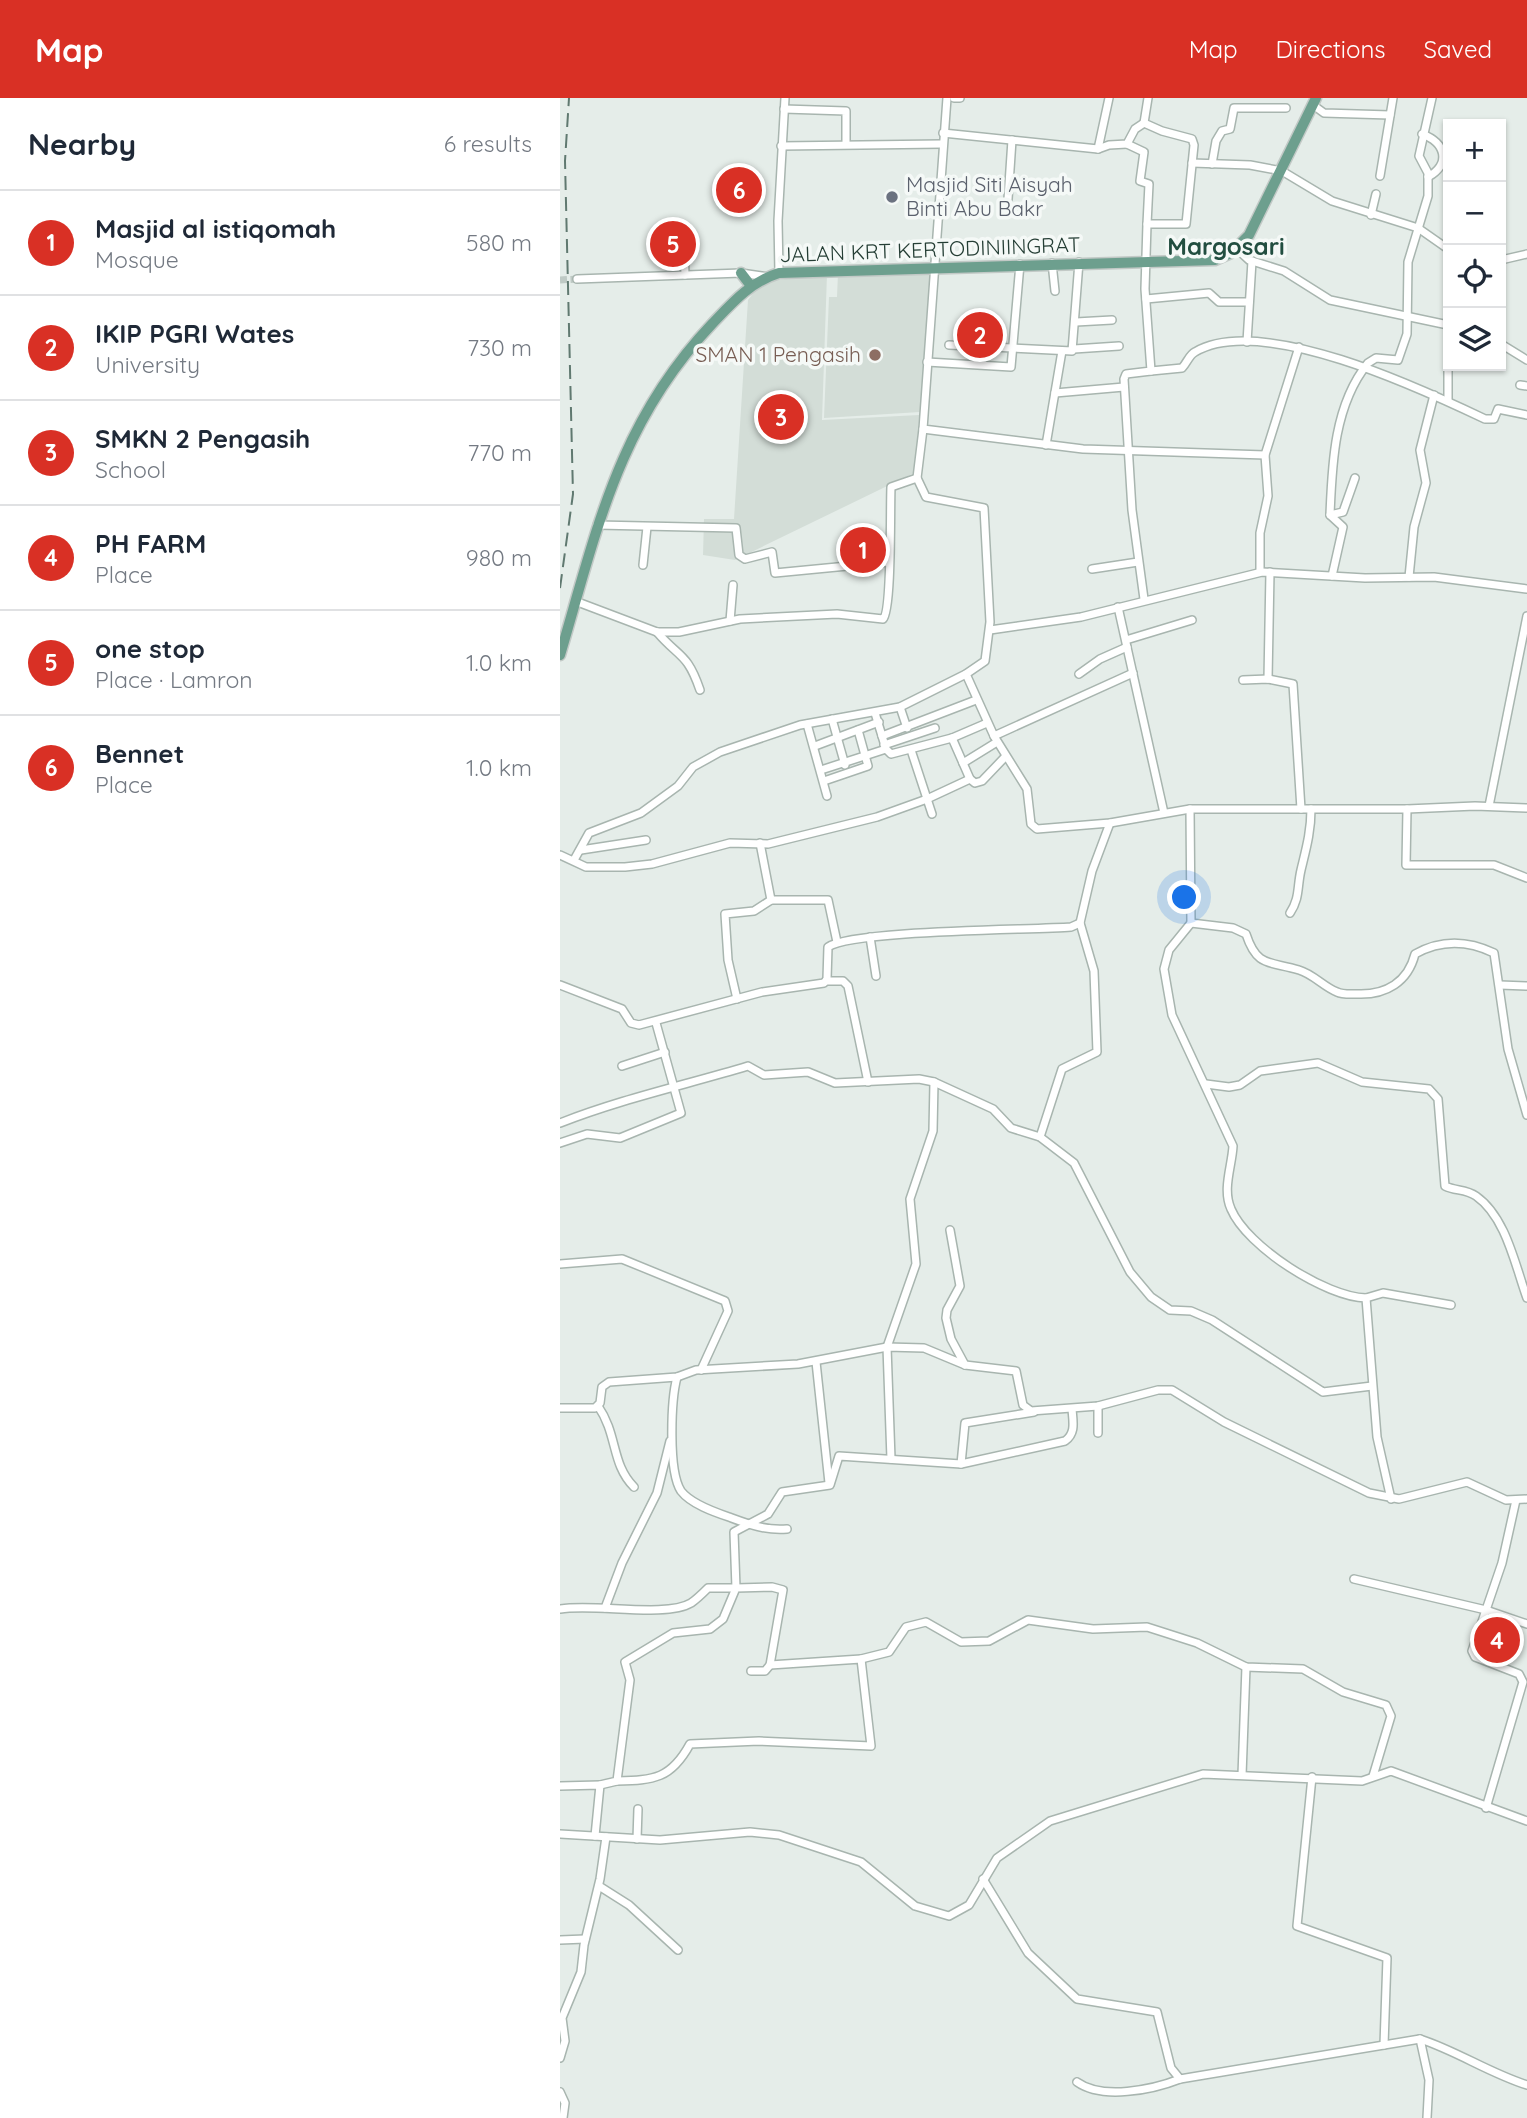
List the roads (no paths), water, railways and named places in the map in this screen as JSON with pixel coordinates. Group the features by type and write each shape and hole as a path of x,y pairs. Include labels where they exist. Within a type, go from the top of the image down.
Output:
{"main road":[{"path":"1237,249 1249,235 1315,102"},
{"name":"JALAN KRT KERTODINIINGRAT","path":"560,655 597,525 629,440 670,372 751,286 779,273 1215,260 1237,249"},
{"path":"741,274 751,286"}],"street":[{"path":"779,273 778,221 785,98"},
{"path":"573,860 589,833 641,813 678,786 696,765 751,741 807,724 900,707 965,674 988,657 990,630 984,508 926,497 917,478 923,429 947,98"},
{"path":"954,98 960,98"},
{"path":"1098,149 1108,98"},
{"path":"1127,144 1135,129 1144,123 1148,98"},
{"path":"1212,164 1216,141 1222,131 1230,129 1236,98"},
{"path":"1380,176 1394,98"},
{"path":"1332,576 1343,525 1332,520 1330,515 1336,438 1347,402 1364,368 1377,358 1394,361 1401,358 1409,317 1408,262 1428,196 1428,177 1419,160 1422,134 1432,98"},
{"path":"1315,102 1324,113 1390,115"},
{"path":"1234,108 1286,108"},
{"path":"784,109 846,111 846,144"},
{"path":"1144,123 1194,140 1186,224 1147,224"},
{"path":"943,133 1098,149 1127,144 1144,152 1140,181 1149,184 1146,299 1151,371"},
{"path":"1422,134 1435,139 1443,150 1439,166 1428,177"},
{"path":"1008,199 1012,140"},
{"path":"782,146 943,144"},
{"path":"1192,163 1282,171 1332,201 1418,228 1443,246"},
{"path":"1371,215 1376,194"},
{"path":"684,242 685,275"},
{"path":"1237,249 1252,261 1284,271 1330,300 1443,324"},
{"path":"1506,259 1527,254"},
{"path":"1247,342 1252,261"},
{"path":"1074,349 1079,262"},
{"path":"1052,263 1055,291"},
{"path":"927,362 1009,368 1012,366 1020,264"},
{"path":"577,279 741,274 768,276"},
{"path":"1146,299 1209,293 1219,302 1249,302"},
{"path":"1076,322 1112,320"},
{"path":"1143,599 1128,450 1124,387 1126,374 1179,369 1198,351 1222,344 1247,342 1299,347 1448,400 1485,419 1494,419 1498,409 1527,415"},
{"path":"949,345 1015,346 1062,351 1119,346"},
{"path":"1260,572 1260,533 1268,496 1265,455 1299,347"},
{"path":"1506,347 1527,360"},
{"path":"1046,445 1062,351"},
{"path":"1448,371 1448,400"},
{"path":"1055,393 1124,387"},
{"path":"1409,577 1414,527 1426,483 1419,452 1434,395"},
{"path":"923,429 1046,445 1265,455"},
{"path":"657,632 679,632 730,621 830,614 883,619 887,613 891,487 917,478"},
{"path":"1330,515 1343,512 1355,478"},
{"path":"597,525 736,528 739,555 745,559 772,552 775,573 889,562"},
{"path":"643,565 647,527"},
{"path":"1091,569 1138,562"},
{"path":"990,630 1082,617 1143,599 1260,572 1434,577 1527,589"},
{"path":"1268,678 1270,572"},
{"path":"730,621 733,586"},
{"path":"575,601 657,632 684,655 700,690"},
{"path":"1118,607 1164,813"},
{"path":"1489,806 1527,615"},
{"path":"1079,674 1126,643 1192,620"},
{"path":"963,763 996,739 1133,673"},
{"path":"965,674 987,723 1027,789 1033,827 1110,823 1190,809 1407,809 1489,806 1527,808"},
{"path":"1243,681 1268,678 1290,683 1294,689 1293,724 1301,809"},
{"path":"882,736 931,720 976,700"},
{"path":"900,707 907,728"},
{"path":"875,713 885,747 891,754 952,738 987,723"},
{"path":"832,719 847,774"},
{"path":"931,720 942,741"},
{"path":"814,746 879,722"},
{"path":"807,724 827,796"},
{"path":"821,770 866,756 935,728"},
{"path":"824,781 867,767 858,730"},
{"path":"952,738 970,779 975,783 1006,757"},
{"path":"911,750 932,814"},
{"path":"560,855 586,867 625,867 652,863 730,843 768,844 858,823 927,799 970,779"},
{"path":"1190,809 1191,923 1169,950 1164,969 1172,1015 1233,1146 1227,1186 1230,1209 1253,1242 1318,1283 1352,1298 1366,1298 1383,1293 1451,1305"},
{"path":"1290,913 1299,897 1301,871 1311,829 1311,809"},
{"path":"1407,809 1406,865 1494,865 1527,878"},
{"path":"1040,1137 1062,1069 1097,1052 1094,971 1080,923 1092,871 1110,823"},
{"path":"581,850 646,839"},
{"path":"760,843 771,900"},
{"path":"737,999 728,960 725,914 754,911 771,900 828,900 837,942"},
{"path":"826,981 827,950 837,942 870,937 1071,928 1080,923"},
{"path":"1191,923 1233,928 1246,934 1251,951 1270,965 1301,970 1339,994 1375,995 1401,982 1412,968 1415,954 1431,945 1447,943 1483,948 1493,953 1508,1049 1527,1115"},
{"path":"870,937 876,976"},
{"path":"560,985 622,1009 634,1024 656,1023 737,999 826,981 844,981 848,986 868,1082"},
{"path":"1500,985 1527,986"},
{"path":"560,1143 587,1134 620,1138 681,1113 656,1023"},
{"path":"622,1066 665,1052"},
{"path":"1206,1084 1229,1087 1240,1085 1260,1071 1318,1063 1363,1082 1429,1090 1438,1098 1445,1186 1473,1194 1491,1212 1508,1245 1527,1298"},
{"path":"560,1124 626,1098 675,1088 748,1066 764,1075 808,1072 835,1083 919,1079 934,1082 993,1109 1011,1128 1040,1137 1074,1163 1130,1272 1151,1297 1170,1310 1191,1311 1212,1320 1323,1392 1372,1386"},
{"path":"891,1459 887,1347 916,1264 910,1199 933,1131 934,1082"},
{"path":"950,1230 960,1286 946,1318 951,1339 965,1365"},
{"path":"560,1264 622,1259 725,1301 728,1311 701,1370"},
{"path":"1366,1298 1377,1437 1391,1499"},
{"path":"560,1408 592,1409 598,1406 606,1383 677,1377 701,1370 816,1362 887,1347 924,1348 965,1365 1016,1371 1023,1405 1037,1411"},
{"path":"816,1362 830,1485"},
{"path":"677,1377 672,1398 672,1433 678,1484 684,1494 718,1513 748,1524 766,1529 787,1529"},
{"path":"961,1464 965,1423 1037,1411 1098,1406 1158,1390 1172,1390 1224,1422 1352,1488 1391,1499 1459,1482 1475,1484 1506,1500 1527,1499"},
{"path":"598,1406 614,1434 620,1467 634,1487"},
{"path":"1098,1406 1098,1433"},
{"path":"830,1485 839,1456 961,1464 1065,1441 1071,1437 1074,1428 1072,1409"},
{"path":"605,1608 622,1563 657,1493 672,1433"},
{"path":"617,1781 630,1680 625,1661 673,1633 710,1629 723,1619 736,1588 734,1532 768,1514 782,1492 830,1485"},
{"path":"1486,1808 1523,1682 1519,1674 1472,1655 1507,1543 1516,1500"},
{"path":"1354,1579 1486,1610 1527,1624"},
{"path":"560,1609 582,1606 668,1609 690,1604 708,1588 772,1587 783,1590 770,1664 765,1671 751,1671"},
{"path":"770,1664 861,1659 889,1652 906,1627 926,1622 961,1642 989,1641 1028,1620 1093,1629 1147,1627 1196,1643 1246,1667 1303,1669 1343,1692 1386,1705 1391,1716 1373,1776"},
{"path":"560,1786 653,1780 682,1760 690,1744 759,1741 871,1746 861,1659"},
{"path":"1242,1775 1246,1667"},
{"path":"560,1834 660,1840 750,1832 779,1835 860,1861 915,1906 949,1916 969,1905 997,1858 1050,1821 1203,1774 1362,1781 1391,1771 1527,1821"},
{"path":"1312,1777 1297,1926 1387,1958 1384,2045"},
{"path":"595,1836 600,1785"},
{"path":"637,1839 639,1809"},
{"path":"560,2058 565,2040 562,2018 582,1972 585,1939 599,1886 606,1837"},
{"path":"983,1879 1028,1953 1077,1999 1157,2012 1171,2068 1180,2079"},
{"path":"599,1886 629,1905 678,1950"},
{"path":"560,1940 585,1939"},
{"path":"1420,2039 1429,2080 1427,2118"},
{"path":"1077,2082 1091,2090 1101,2091 1157,2087 1180,2079 1420,2039 1454,2050 1487,2069 1527,2085"},
{"path":"560,2092 565,2104 563,2118"}],"tunnel":[{"path":"560,280 577,279"}],"railway":[{"path":"560,588 573,494 565,161 569,98"}],"place":[{"name":"Bennet","path":"739,190"},
{"name":"Masjid Siti Aisyah Binti Abu Bakr","path":"892,197"},
{"name":"one stop","path":"673,244"},
{"name":"IKIP PGRI Wates","path":"980,335"},
{"name":"SMAN 1 Pengasih","path":"875,355"},
{"name":"SMKN 2 Pengasih","path":"781,417"},
{"name":"Masjid al istiqomah","path":"863,550"},
{"name":"PH FARM","path":"1497,1640"}],"district":[{"name":"Margosari","path":"1226,247"}]}
